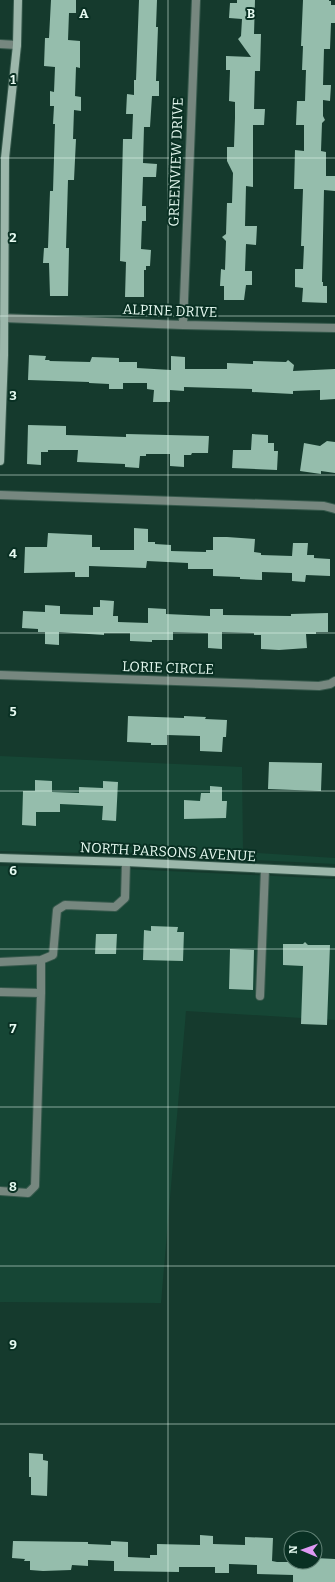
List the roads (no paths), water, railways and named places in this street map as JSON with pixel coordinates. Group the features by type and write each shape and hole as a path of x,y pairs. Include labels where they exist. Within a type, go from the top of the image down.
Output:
{"street":[{"path":"0,461 4,318 2,158 17,45 18,0"},
{"name":"GREENVIEW DRIVE","path":"183,325 196,0"},
{"path":"0,44 17,45"},
{"name":"ALPINE DRIVE","path":"4,318 183,325 335,328"},
{"path":"0,495 324,506 335,509"},
{"name":"LORIE CIRCLE","path":"0,675 320,686 330,684 335,681"},
{"name":"NORTH PARSONS AVENUE","path":"0,858 126,862 335,872"},
{"path":"0,962 41,960 53,955 57,910 65,905 115,907 125,898 126,862"},
{"path":"260,996 265,869"},
{"path":"0,1191 28,1193 35,1186 41,960"},
{"path":"0,992 41,993"}]}
